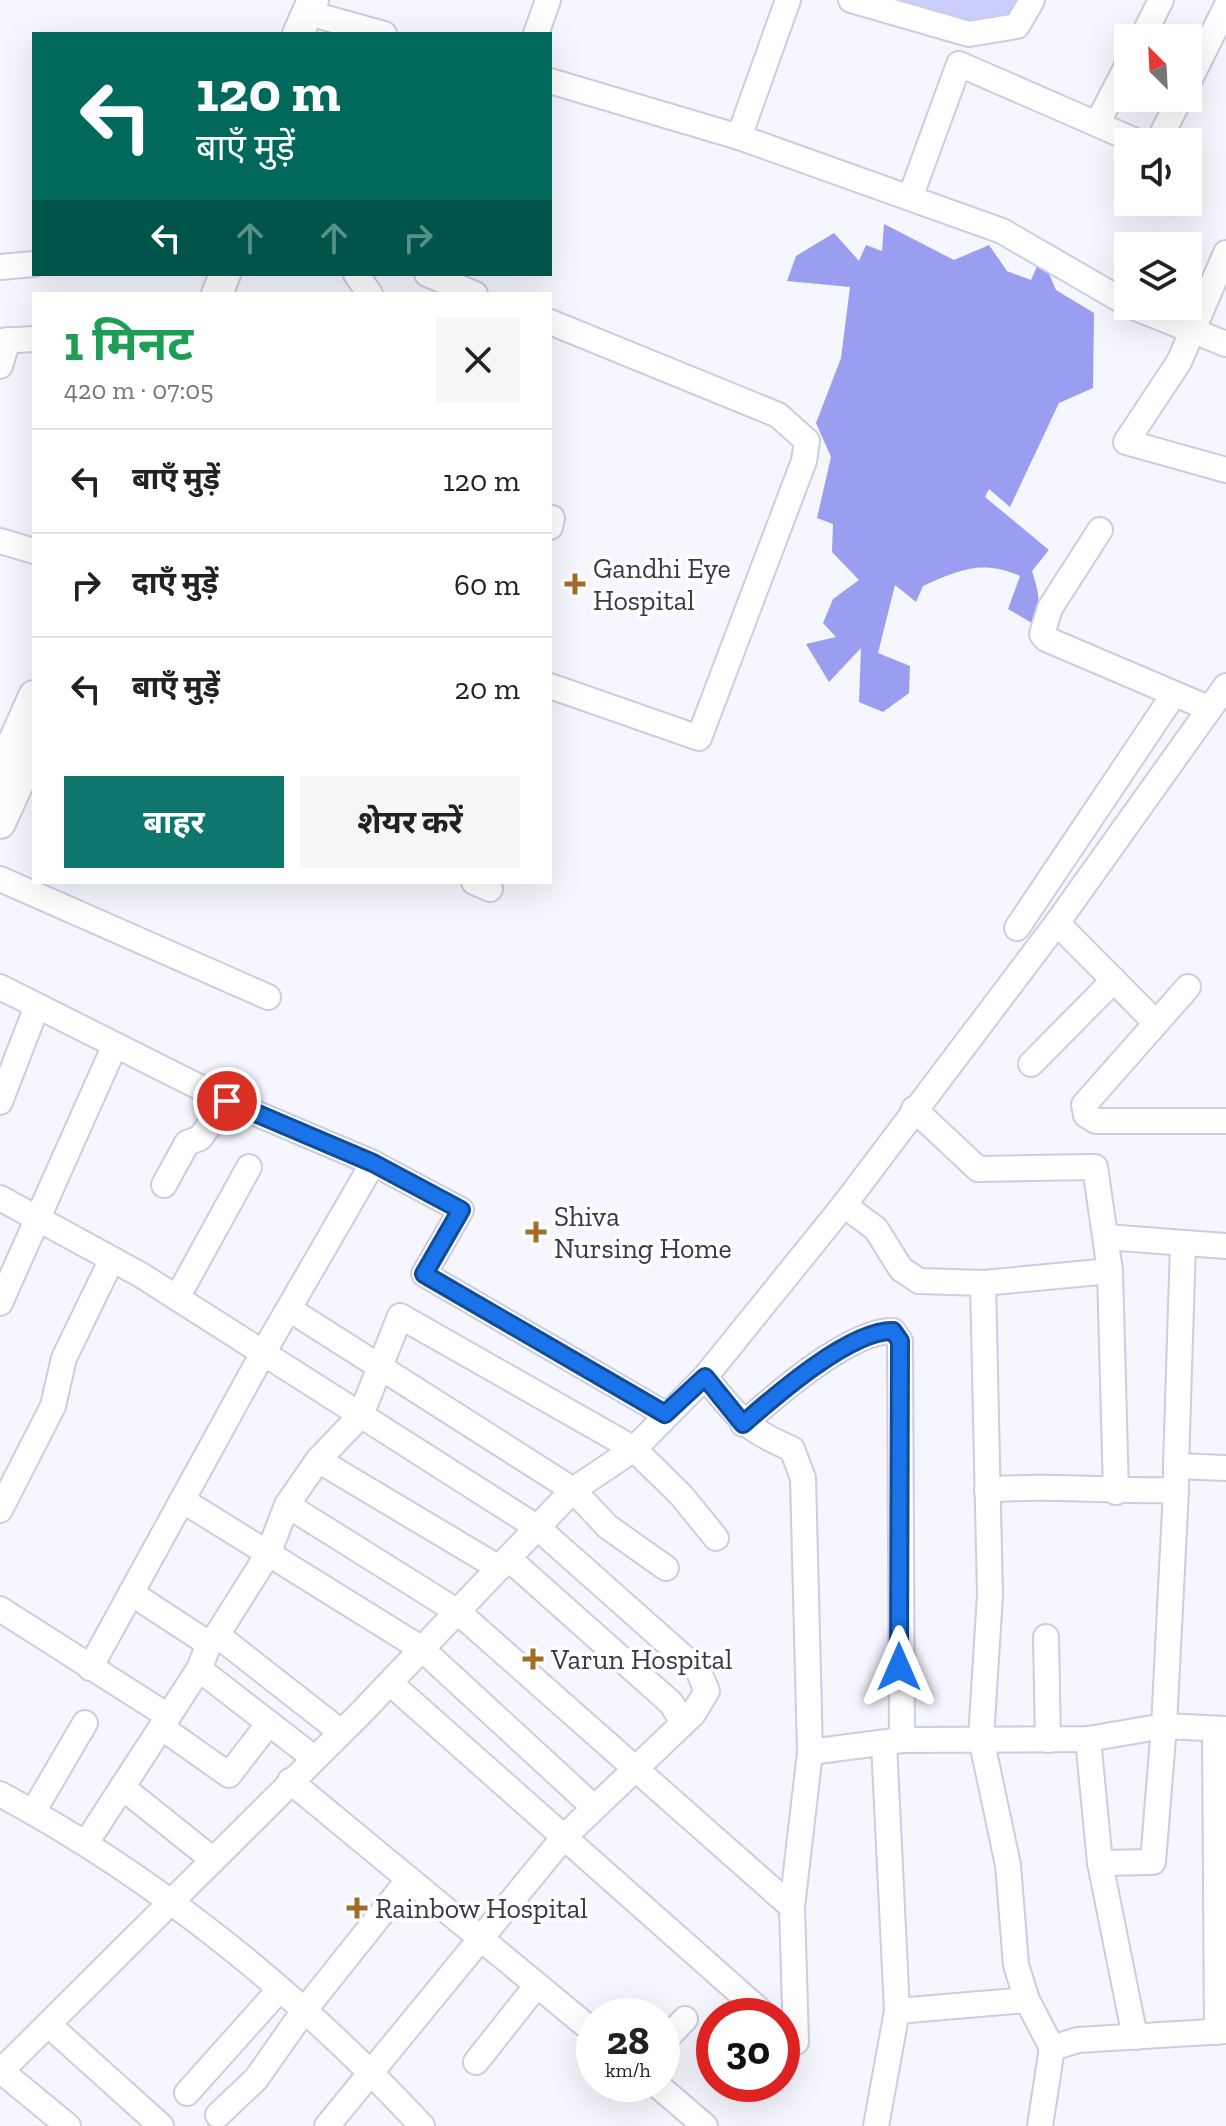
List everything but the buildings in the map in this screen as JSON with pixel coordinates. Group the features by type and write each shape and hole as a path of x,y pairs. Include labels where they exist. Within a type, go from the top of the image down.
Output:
{"main road":[{"path":"300,32 321,13"},
{"path":"0,773 32,701"},
{"path":"0,823 32,752"}],"street":[{"path":"537,32 548,0"},
{"path":"739,137 788,0"},
{"path":"851,0 969,34 1017,26 1032,0"},
{"path":"1149,24 1161,0"},
{"path":"1202,55 1226,7"},
{"path":"321,13 378,32"},
{"path":"910,198 959,64 1114,131"},
{"path":"552,82 739,137 1002,231 1114,296"},
{"path":"1097,124 1114,91"},
{"path":"1226,253 1179,362 1126,442 1226,470"},
{"path":"0,267 32,264"},
{"path":"432,276 470,292"},
{"path":"1167,320 1226,344"},
{"path":"552,323 778,415 807,441 804,461 699,738 552,687"},
{"path":"0,366 4,341 32,339"},
{"path":"1100,530 1050,608 1042,634 1174,694 1220,695"},
{"path":"0,541 32,550"},
{"path":"1017,928 1174,694"},
{"path":"68,2126 0,2072 390,1683 573,1490 634,1449 665,1414 705,1377 844,1205 1057,923 1220,695"},
{"path":"0,879 268,997"},
{"path":"1057,923 1155,1022"},
{"path":"1031,1064 1114,980"},
{"path":"0,987 227,1101 373,1163 461,1210 424,1274 665,1414"},
{"path":"1188,987 1089,1095 1084,1105 1086,1115 1096,1121 1110,1122 1226,1121"},
{"path":"0,1102 37,1006"},
{"path":"0,1303 40,1220 115,1045"},
{"path":"164,1185 187,1143 200,1138 227,1101"},
{"path":"914,1109 978,1169 1095,1167 1110,1271 1116,1492"},
{"path":"90,1668 263,1353 373,1163"},
{"path":"177,1298 249,1167"},
{"path":"0,1198 177,1298 538,1528 698,1670 707,1691 693,1714 564,1837 327,2126"},
{"path":"844,1205 876,1229 908,1277 919,1281 983,1283 1110,1271"},
{"path":"1106,1237 1226,1246"},
{"path":"1100,1863 1153,1862 1164,1726 1183,1243"},
{"path":"0,1510 53,1406 64,1358 112,1259"},
{"path":"983,1283 990,1595 981,1738 1008,1865 1016,1965 1027,2000 1052,2048 1040,2126"},
{"path":"289,1309 573,1490 608,1527 666,1568"},
{"path":"86,1843 199,1669 213,1639 268,1554 287,1505 318,1460 361,1415 400,1316 634,1449 681,1495 716,1538"},
{"path":"743,1424 783,1389 824,1360 879,1331 893,1331 900,1341 893,1742 897,2011 876,2126"},
{"path":"705,1377 743,1424 792,1449 803,1478 810,1752 792,1907 795,1998"},
{"path":"318,1460 504,1563 671,1703 683,1722"},
{"path":"987,1490 1025,1487 1116,1492 1226,1468"},
{"path":"182,1500 422,1649 586,1800"},
{"path":"287,1505 458,1612 792,1907"},
{"path":"131,1593 213,1639 341,1732"},
{"path":"0,1609 90,1668 229,1775 269,1723"},
{"path":"1046,1637 1048,1740"},
{"path":"199,1669 314,1758"},
{"path":"390,1683 746,1998"},
{"path":"33,1812 85,1723"},
{"path":"810,1752 893,1742 981,1738 1088,1739 1164,1726 1220,1730 1222,2032 1078,2040 1052,2048"},
{"path":"1088,1739 1100,1863 1135,2037"},
{"path":"290,1781 576,2017"},
{"path":"122,1787 212,1859"},
{"path":"0,1794 86,1843 172,1902 279,1990 370,2071 422,2126"},
{"path":"218,2115 256,2079 303,2012 409,1879"},
{"path":"476,2062 537,1985"},
{"path":"187,2093 279,1990"},
{"path":"897,2011 1027,2000"},
{"path":"680,2024 685,2019"},
{"path":"49,2025 161,2126"},
{"path":"677,2102 705,2126"}],"shaded area":[{"path":"851,0 1032,0 1023,15 969,34"}],"water":[{"path":"884,224 954,260 989,245 1007,271 1031,280 1038,264 1046,267 1056,290 1094,313 1093,388 1059,403 1010,507 989,489 985,497 1049,550 1032,571 1038,603 1032,623 1008,609 1020,576 1006,571 982,567 959,571 923,586 916,602 895,585 878,653 910,666 909,693 883,712 859,702 861,648 829,682 806,644 836,637 823,623 833,599 859,580 832,552 833,524 817,518 831,457 816,423 841,358 850,287 787,281 796,256 834,233 859,261 866,245 882,251"}],"place":[{"name":"Gandhi Eye Hospital","path":"575,584"},
{"name":"Shiva Nursing Home","path":"536,1232"},
{"name":"Varun Hospital","path":"533,1659"},
{"name":"Rainbow Hospital","path":"357,1908"}],"route":[{"path":"227,1101 373,1163 461,1210 424,1274 665,1414 705,1377 743,1424 783,1389 824,1360 879,1331 893,1331 900,1341 899,1667"}]}
